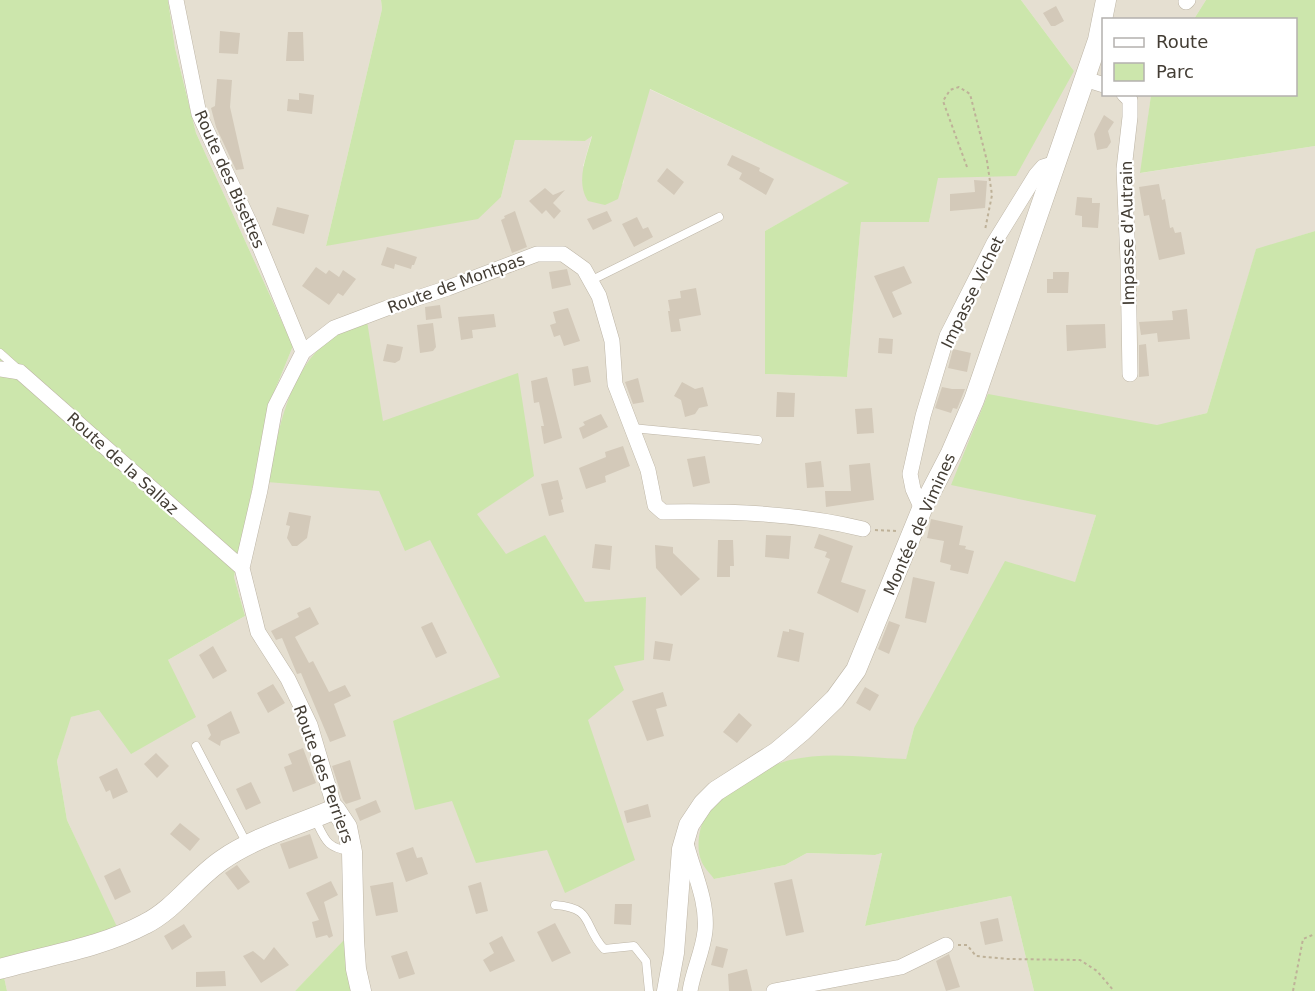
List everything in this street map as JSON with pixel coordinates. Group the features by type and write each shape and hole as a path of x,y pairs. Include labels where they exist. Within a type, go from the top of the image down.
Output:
{"street":[{"name":"Route des Bisettes","path":"176,0 199,114 252,228 303,352"},
{"name":"Montée de Vimines","path":"1102,18 1106,0"},
{"name":"Montée de Vimines","path":"667,991 674,953 682,849 685,837 694,817 716,791 790,742 819,716 856,670 922,509 951,453 974,400 1085,79 1102,20"},
{"path":"1085,79 1102,84"},
{"name":"Impasse d'Autrain","path":"1126,96 1130,100 1124,169 1130,374"},
{"name":"Impasse Vichet","path":"922,509 913,489 910,474 923,416 947,336 998,238 1036,175 1043,167 1056,163"},
{"name":"Route de Montpas","path":"242,568 261,490 275,407 303,352 334,328 537,254 563,254 584,269 599,296 612,341 615,384 648,470 655,505 663,512 713,511 803,516 863,529"},
{"path":"0,369 20,372"},
{"name":"Route de la Sallaz","path":"20,372 242,568"},
{"name":"Route des Perriers","path":"242,568 258,632 288,679 310,725 335,809 347,827 352,852 356,969 361,991"},
{"path":"0,969 136,929 166,910 220,861 248,846 335,809"},
{"path":"685,837 705,906 705,932 690,991"},
{"path":"774,991 900,967 946,945"}],"lane":[{"path":"590,280 719,217"},
{"path":"0,353 20,372"},
{"path":"631,428 759,440"},
{"path":"196,746 248,846"},
{"path":"315,818 325,839 335,849 352,852"},
{"path":"555,905 574,907 585,917 594,939 604,949 634,946 646,961 649,991"}],"path":[{"path":"967,167 943,101 950,90 959,87 970,94 987,161 992,195 984,232 988,237 998,238"},
{"path":"863,529 912,533"},
{"path":"1293,991 1303,939 1315,934"},
{"path":"946,945 967,945 976,956 1080,960 1097,971 1114,991"}],"shaded area":[{"path":"168,0 381,0 382,9 326,246 501,197 515,140 585,141 592,135 583,166 623,184 629,155 649,89 850,183 765,231 765,374 847,377 861,221 929,222 937,178 1074,71 1021,0 1206,0 1195,18 1102,18 1102,96 1151,96 1141,173 1315,146 1315,231 1256,250 1207,413 1157,426 988,395 1096,515 1075,583 914,728 906,760 876,758 714,879 785,865 807,853 875,855 882,853 865,926 1011,896 1034,991 354,991 344,941 295,991 7,991 1,963 117,929 67,820 57,761 70,717 99,710 168,660 245,616 234,577 270,402 293,346 196,133 175,48"}],"green space":[{"path":"0,0 168,0 175,48 196,133 293,346 270,402 234,577 245,616 168,660 196,717 131,754 99,710 71,717 57,761 67,820 118,929 1,963 7,991 0,991"},
{"path":"381,0 1021,0 1074,71 1016,176 938,178 929,222 861,222 847,377 765,374 765,231 849,183 650,89 618,199 605,205 588,201 584,193 583,168 592,136 585,141 515,140 501,197 478,219 326,246 382,9"},
{"path":"1206,0 1315,0 1315,146 1140,173 1151,96 1297,96 1297,18 1195,18"},
{"path":"1315,231 1315,991 1034,991 1011,896 865,926 882,853 875,855 807,853 785,865 714,879 703,865 699,855 702,825 706,816 722,798 756,774 780,763 804,757 833,755 906,759 914,728 1005,561 1075,582 1096,515 951,485 988,394 1157,425 1207,413 1256,249"},
{"path":"367,321 383,421 518,373 534,476 477,514 506,554 545,535 585,602 646,597 644,660 614,666 624,690 588,720 635,860 565,893 547,850 476,863 452,801 415,810 393,721 500,677 430,540 405,551 379,491 267,482 287,403 305,366 317,350 333,337"},
{"path":"344,940 354,991 295,991"}],"building":[{"path":"1056,6 1064,21 1051,26 1043,13"},
{"path":"220,31 240,33 238,54 219,53"},
{"path":"288,32 303,32 304,61 286,61"},
{"path":"217,79 232,80 230,107 244,169 236,170 216,127 211,108 215,106"},
{"path":"299,93 314,95 312,114 287,111 288,99 299,100"},
{"path":"1104,115 1114,122 1108,131 1111,142 1107,148 1097,150 1094,134"},
{"path":"732,155 760,168 759,171 774,179 766,195 739,179 742,173 727,165"},
{"path":"667,168 684,182 674,195 657,181"},
{"path":"974,180 987,181 985,208 950,211 950,194 975,192"},
{"path":"1159,184 1162,200 1165,199 1170,228 1173,227 1175,233 1181,232 1185,254 1159,260 1149,215 1144,216 1139,187"},
{"path":"545,188 553,195 565,190 553,203 561,211 554,219 546,210 542,214 529,201"},
{"path":"1077,197 1092,198 1092,203 1100,203 1098,228 1082,227 1082,216 1075,215"},
{"path":"277,207 309,215 304,234 272,225"},
{"path":"515,211 527,247 512,253 501,220"},
{"path":"607,211 612,221 593,230 587,219"},
{"path":"637,217 643,229 648,227 653,237 634,247 622,224"},
{"path":"387,247 417,257 411,269 395,264 394,269 381,265"},
{"path":"904,266 912,283 892,292 902,314 893,318 874,276"},
{"path":"316,267 326,274 329,270 339,277 343,270 356,279 343,296 338,293 329,305 302,286"},
{"path":"567,269 571,285 552,289 549,272"},
{"path":"1053,272 1069,272 1068,293 1047,293 1047,279 1053,279"},
{"path":"696,288 701,315 679,319 681,331 671,332 668,300 681,298 680,291"},
{"path":"440,305 442,318 426,320 425,307"},
{"path":"568,308 580,341 564,346 560,335 554,337 550,325 556,323 553,312"},
{"path":"1187,309 1190,339 1158,342 1157,333 1141,335 1139,322 1173,320 1172,311"},
{"path":"494,314 496,327 472,330 473,338 461,340 458,317"},
{"path":"433,323 436,347 433,351 420,353 417,325"},
{"path":"1105,324 1106,348 1067,351 1066,325"},
{"path":"879,338 893,339 892,354 878,353"},
{"path":"387,344 403,347 400,360 395,363 383,361"},
{"path":"1146,344 1149,376 1139,377 1139,345"},
{"path":"953,349 971,353 967,372 948,368"},
{"path":"588,366 591,382 574,386 572,369"},
{"path":"547,377 562,438 544,444 541,426 544,426 539,402 534,403 531,381"},
{"path":"638,378 644,402 633,404 625,382"},
{"path":"682,382 695,389 703,387 708,406 699,408 695,414 685,417 681,400 674,396"},
{"path":"942,387 965,389 957,409 953,408 951,413 935,408"},
{"path":"777,392 795,393 794,417 776,417"},
{"path":"872,408 874,433 857,434 855,409"},
{"path":"601,414 608,427 583,439 579,428 585,425 583,422"},
{"path":"623,446 630,466 605,476 606,482 586,489 579,468 606,457 605,452"},
{"path":"705,456 710,483 693,487 687,459"},
{"path":"821,461 824,487 807,488 805,463"},
{"path":"870,463 874,500 826,507 825,491 851,491 849,465"},
{"path":"558,480 564,512 549,516 541,484"},
{"path":"289,512 311,516 307,538 297,546 292,546 287,538 290,526 286,525"},
{"path":"931,519 963,526 959,545 974,551 968,574 950,570 951,565 940,562 944,541 927,538"},
{"path":"819,534 853,546 841,582 866,590 858,613 817,593 830,559 825,557 827,552 814,548"},
{"path":"766,535 791,536 789,559 765,557"},
{"path":"718,540 733,540 734,566 730,566 730,577 717,577"},
{"path":"595,544 612,546 610,570 592,568"},
{"path":"655,545 673,547 673,553 700,579 681,596 656,568"},
{"path":"913,577 935,582 926,623 905,618"},
{"path":"310,607 319,624 295,637 309,663 313,661 329,692 345,685 351,696 334,704 346,736 330,742 301,673 297,674 282,638 276,640 271,631 299,617 297,613"},
{"path":"889,621 900,625 889,654 878,649"},
{"path":"432,622 447,653 436,658 421,627"},
{"path":"789,629 804,633 799,662 777,657 783,631 789,632"},
{"path":"655,641 673,644 670,661 653,659"},
{"path":"213,646 227,671 213,679 199,655"},
{"path":"273,684 285,703 268,713 257,693"},
{"path":"865,687 879,695 870,711 856,703"},
{"path":"663,692 667,706 656,709 664,736 647,741 632,701"},
{"path":"231,711 240,733 221,741 220,746 208,739 211,735 207,725"},
{"path":"739,713 752,725 737,743 723,732"},
{"path":"303,748 316,783 293,792 284,767 292,764 288,754"},
{"path":"156,753 169,766 157,778 144,764"},
{"path":"350,760 361,799 346,804 332,766"},
{"path":"117,768 128,792 113,799 110,790 106,792 99,777"},
{"path":"251,782 261,803 246,810 236,789"},
{"path":"376,800 381,812 360,821 355,809"},
{"path":"648,804 651,817 627,823 624,811"},
{"path":"180,823 200,839 190,851 170,834"},
{"path":"310,834 318,858 289,869 280,844"},
{"path":"413,847 417,858 422,857 428,874 406,882 396,853"},
{"path":"237,865 250,882 238,890 225,873"},
{"path":"120,868 131,892 115,900 104,876"},
{"path":"792,879 804,932 786,936 774,883"},
{"path":"331,881 338,895 324,902 333,936 316,938 312,922 319,920 306,893"},
{"path":"393,882 398,912 376,916 370,886"},
{"path":"481,882 488,911 476,914 468,886"},
{"path":"615,904 632,904 631,925 614,924"},
{"path":"998,918 1003,941 985,945 980,922"},
{"path":"555,923 571,953 552,962 537,932"},
{"path":"184,924 192,937 172,950 164,936"},
{"path":"502,936 515,961 490,972 483,960 494,953 489,943"},
{"path":"716,946 728,949 723,968 711,965"},
{"path":"274,947 289,965 261,983 243,956 253,951 264,960"},
{"path":"407,951 415,974 399,979 391,956"},
{"path":"949,954 960,987 946,991 936,961"},
{"path":"747,969 752,991 729,991 728,974"},
{"path":"225,971 226,986 196,987 196,972"}]}
